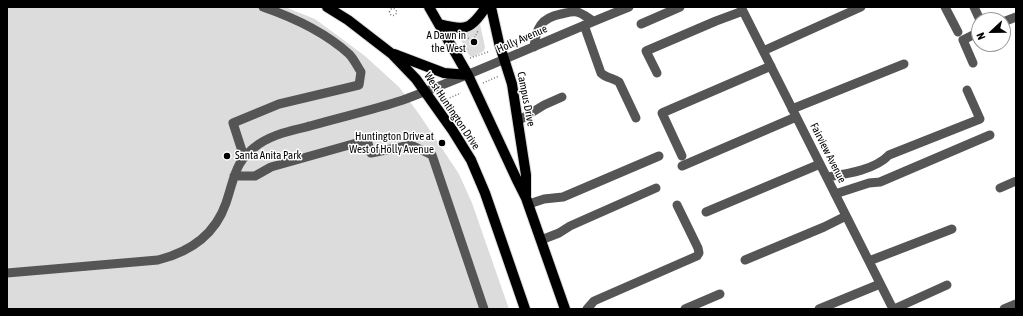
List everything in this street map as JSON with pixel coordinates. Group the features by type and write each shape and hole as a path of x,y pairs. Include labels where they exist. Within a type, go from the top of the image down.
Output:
{"main road":[{"name":"West Huntington Drive","path":"327,7 348,20 392,54 414,77 463,146 492,212 525,309"},
{"path":"429,7 468,75 527,201 565,309"},
{"path":"439,24 455,28 468,27 478,19 486,7"},
{"name":"Campus Drive","path":"491,7 499,43 512,84 526,175 527,201"},
{"path":"392,54 444,73 468,75"}],"street":[{"path":"7,273 158,260 180,253 192,247 212,228 226,203 234,176 244,157 233,123 280,104 359,85 361,72 350,55 326,36 278,12 263,7"},
{"name":"Holly Avenue","path":"244,157 259,144 278,134 393,103 425,92 505,60 588,23 613,10 629,7"},
{"path":"641,24 680,7"},
{"path":"763,51 861,7"},
{"path":"945,7 958,32"},
{"path":"657,73 646,51 742,9"},
{"name":"Fairview Avenue","path":"742,9 894,309"},
{"path":"534,47 535,37 540,25 545,19 551,16 576,12 588,23 601,73 606,78 619,82 636,118"},
{"path":"971,36 963,40 973,63"},
{"path":"682,166 794,113 904,64"},
{"path":"682,156 662,113 771,66"},
{"path":"827,177 857,172 885,160 889,155 980,118 967,90"},
{"path":"518,121 544,105 562,97"},
{"path":"835,194 869,183 880,182 990,135"},
{"path":"234,176 255,176 271,167 367,140 371,153 411,145 432,155 484,309"},
{"path":"527,201 563,197 659,156"},
{"path":"706,212 820,164"},
{"path":"1000,188 1016,181"},
{"path":"541,240 656,188"},
{"path":"587,309 594,301 697,256 700,253 677,205"},
{"path":"745,260 824,227 846,216"},
{"path":"869,261 952,229"},
{"path":"819,309 880,284"},
{"path":"894,309 947,285"},
{"path":"685,309 720,294"},
{"path":"1004,309 1016,304"}],"path":[{"path":"388,7 391,10"},
{"path":"464,36 473,40 481,29"},
{"path":"470,58 488,52"},
{"path":"481,84 503,74"},
{"path":"447,99 461,93"}],"shaded area":[{"name":"Santa Anita Park","path":"7,7 285,7 315,19 365,56 399,87 419,114 459,174 472,203 509,309 7,309"},
{"path":"480,24 485,47 484,51 472,57 469,55 457,33 475,28"}],"place":[{"name":"A Dawn in the West","path":"474,42"},
{"name":"Huntington Drive at West of Holly Avenue","path":"442,143"},
{"name":"Santa Anita Park","path":"227,156"}]}
